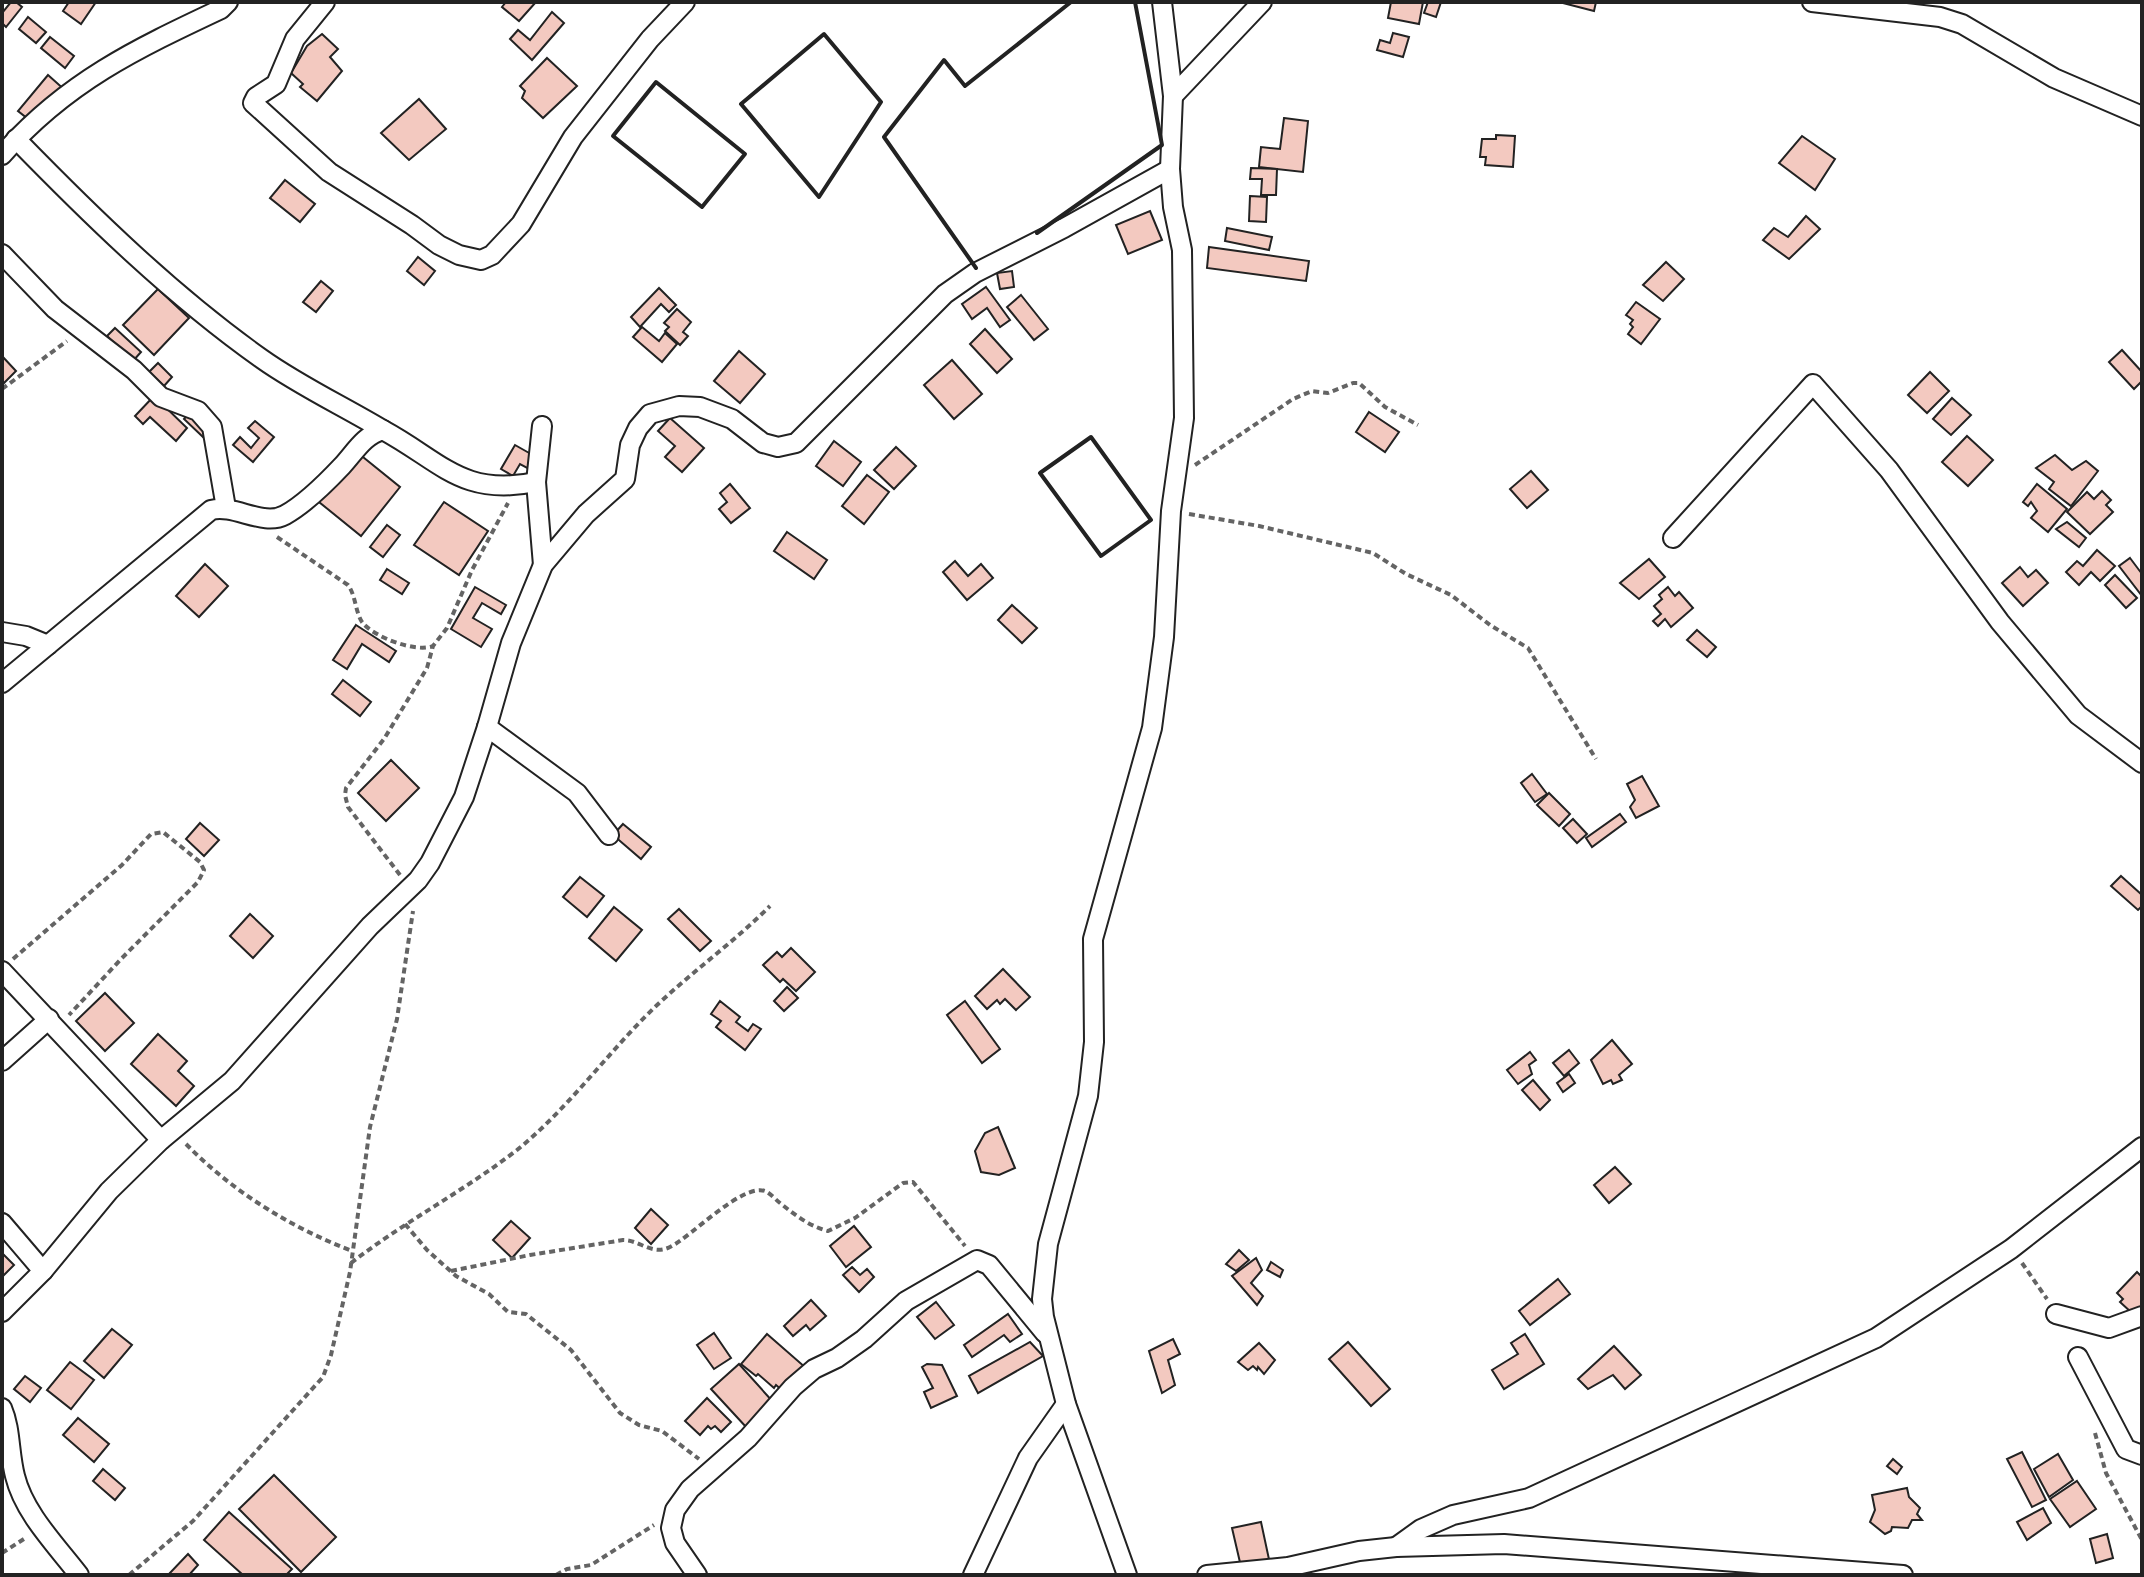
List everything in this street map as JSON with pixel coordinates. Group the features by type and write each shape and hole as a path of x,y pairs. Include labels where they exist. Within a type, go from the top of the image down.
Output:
{"street":[{"path":"2,155 31,122 92,76 131,52 221,9 228,2"},
{"path":"325,2 295,39 276,84 256,97 253,103 329,172 439,245 459,255 481,260 492,255 521,224 573,137 650,39 685,2"},
{"path":"1127,1575 1066,1404 1044,1317 1042,1278 1048,1244 1088,1096 1094,1042 1093,939 1152,728 1164,637 1171,511 1184,418 1185,324 1182,250 1173,207 1170,169 1173,96 1162,2"},
{"path":"1173,96 1262,2"},
{"path":"1812,2 1940,17 1962,24 2079,91 2142,116"},
{"path":"2121,106 2142,99"},
{"path":"16,139 70,194 215,325 295,381 383,430 458,478 481,485 516,486 536,482"},
{"path":"2,1312 43,1271 109,1191 232,1081 370,926 414,884 443,841 464,797 511,643 543,565 586,514 625,479 630,445 638,428 650,414 679,406 700,407 732,419 763,443 778,447 796,443 945,294 975,273 1170,169"},
{"path":"2,254 55,309 134,370 161,397 198,411 206,419 212,427 226,508"},
{"path":"1673,538 1813,384 1889,470 2000,622 2078,715 2142,763"},
{"path":"542,426 536,482 543,565"},
{"path":"2,683 206,514 226,508 260,516 282,517 340,467 367,437 383,430"},
{"path":"2,632 26,636 48,645"},
{"path":"487,727 577,793 609,835"},
{"path":"2,970 168,1136"},
{"path":"2,1061 53,1023"},
{"path":"1396,1547 1421,1529 1453,1515 1540,1493 1876,1338 2011,1249 2142,1147"},
{"path":"2,1223 43,1271"},
{"path":"697,1575 675,1543 671,1528 675,1510 690,1489 748,1438 793,1387 814,1369 837,1358 864,1339 906,1301 977,1260 989,1265 1049,1339"},
{"path":"2056,1314 2109,1328 2142,1316"},
{"path":"2078,1357 2126,1449 2142,1455"},
{"path":"973,1575 1028,1458 1066,1404"},
{"path":"2,1408 7,1420 15,1478 24,1499 79,1575"},
{"path":"1207,1575 1288,1567 1359,1551 1396,1547 1504,1544 1903,1575"}],"path":[{"path":"2,389 81,329"},
{"path":"1178,473 1205,460 1293,399 1312,391 1328,393 1359,383 1385,407 1418,425"},
{"path":"129,1575 193,1521 323,1377 331,1355 351,1263 370,1127 397,1019 414,884 348,807 346,788 384,739 416,688 427,668 433,646 447,628 461,593 516,486"},
{"path":"1171,511 1259,526 1373,553 1406,574 1451,595 1490,625 1528,648 1596,759"},
{"path":"260,516 277,537 348,585 361,621 372,630 413,649 424,650 433,646"},
{"path":"2,970 122,865 151,834 163,832 200,862 204,870 198,882 53,1023"},
{"path":"351,1263 518,1149 569,1101 657,1006 770,906"},
{"path":"168,1136 289,1224 352,1252"},
{"path":"451,1271 623,1240 633,1240 657,1251 669,1247 708,1218 756,1191 766,1191 809,1225 828,1231 855,1218 903,1183 913,1182 977,1260"},
{"path":"405,1224 427,1250 451,1271 489,1294 508,1312 526,1314 534,1319 571,1350 620,1413 639,1425 662,1431 712,1469"},
{"path":"556,1575 567,1569 591,1565 675,1510"},
{"path":"2,1553 43,1528"}],"building":[{"path":"11,2 22,7 6,27 2,23 2,13"},
{"path":"69,2 96,2 81,24 63,11"},
{"path":"506,2 536,2 519,21 502,7"},
{"path":"1391,2 1423,2 1419,24 1388,18"},
{"path":"1428,2 1441,2 1436,17 1424,13"},
{"path":"1559,2 1596,2 1594,11"},
{"path":"552,12 564,23 532,60 510,39 518,30 530,40"},
{"path":"28,17 46,32 36,43 19,29"},
{"path":"1393,33 1409,37 1403,57 1377,50 1380,40 1390,43"},
{"path":"322,34 338,49 330,57 342,71 317,101 300,87 303,84 291,73 307,46"},
{"path":"50,37 74,56 65,68 41,48"},
{"path":"547,58 577,86 543,118 522,98 525,91 520,86"},
{"path":"48,75 66,91 37,126 18,111"},
{"path":"419,99 446,129 409,160 381,133"},
{"path":"1284,118 1308,121 1303,172 1259,167 1261,147 1280,149"},
{"path":"1496,135 1515,136 1513,167 1485,165 1486,157 1480,157 1482,139 1496,139"},
{"path":"1802,136 1835,159 1815,190 1779,163"},
{"path":"1251,168 1277,169 1276,195 1261,195 1262,179 1250,179"},
{"path":"285,180 315,204 300,222 270,198"},
{"path":"1250,196 1267,197 1266,222 1249,221"},
{"path":"1150,211 1162,240 1128,254 1116,225"},
{"path":"1806,216 1820,229 1789,259 1763,240 1774,228 1788,237"},
{"path":"1227,228 1272,237 1269,250 1225,241"},
{"path":"1209,247 1309,261 1306,281 1207,268"},
{"path":"418,257 435,271 424,285 407,271"},
{"path":"1666,262 1684,279 1663,301 1643,285"},
{"path":"1012,271 1014,287 1000,289 997,273"},
{"path":"321,281 333,291 316,312 303,302"},
{"path":"986,287 1010,320 1000,327 987,308 972,319 962,304"},
{"path":"659,288 676,305 669,312 661,304 640,327 631,317"},
{"path":"158,289 189,318 154,355 123,325"},
{"path":"1021,295 1048,329 1034,340 1007,307"},
{"path":"1636,302 1660,319 1641,344 1628,334 1633,320 1626,315"},
{"path":"677,309 691,322 683,332 688,336 680,345 665,331 669,327 664,323"},
{"path":"642,327 659,341 665,333 677,344 662,362 633,337"},
{"path":"115,328 141,352 133,361 107,336"},
{"path":"985,329 1012,359 997,373 970,344"},
{"path":"2122,350 2142,372 2142,381 2134,389 2109,362"},
{"path":"739,351 765,374 740,403 714,381"},
{"path":"2,356 16,371 4,383 2,381"},
{"path":"952,360 982,394 954,419 924,385"},
{"path":"158,363 172,377 164,386 149,372"},
{"path":"1930,372 1949,391 1927,413 1908,395"},
{"path":"154,396 187,428 176,441 150,417 143,424 135,416"},
{"path":"1952,398 1971,415 1951,435 1933,419"},
{"path":"191,411 210,429 203,437 184,419"},
{"path":"1369,412 1399,432 1385,452 1356,432"},
{"path":"670,418 704,448 682,472 665,457 675,446 658,431"},
{"path":"255,421 274,437 253,462 233,445 240,437 251,448 259,438 248,428"},
{"path":"1967,436 1993,460 1968,486 1942,462"},
{"path":"834,441 861,462 843,486 816,466"},
{"path":"515,445 538,458 531,470 520,464 513,476 501,469"},
{"path":"896,447 916,466 894,489 874,470"},
{"path":"358,453 400,487 361,536 319,502"},
{"path":"2055,455 2072,470 2086,461 2098,471 2071,506 2049,489 2054,482 2036,468"},
{"path":"1531,471 1548,490 1527,508 1510,489"},
{"path":"867,475 889,492 864,524 842,506"},
{"path":"730,484 750,508 731,523 719,509 727,502 720,493"},
{"path":"2037,484 2067,509 2048,532 2031,518 2037,511 2031,502 2028,506 2023,502"},
{"path":"2102,491 2111,500 2106,505 2113,512 2090,534 2067,512 2087,492 2094,499"},
{"path":"444,502 488,531 459,575 414,545"},
{"path":"2067,522 2086,538 2079,547 2056,529"},
{"path":"387,525 400,535 383,557 370,547"},
{"path":"787,532 827,560 814,579 774,551"},
{"path":"2097,550 2115,566 2100,581 2091,572 2079,585 2066,572 2077,561 2083,566"},
{"path":"2130,558 2142,574 2142,596 2119,566"},
{"path":"1649,559 1665,577 1639,599 1620,583"},
{"path":"955,561 968,576 981,564 993,578 967,600 943,572"},
{"path":"205,564 228,586 199,617 176,596"},
{"path":"2020,567 2028,577 2036,570 2048,583 2023,606 2002,583"},
{"path":"387,569 409,583 402,594 380,580"},
{"path":"2115,575 2137,598 2126,608 2105,585"},
{"path":"475,587 506,605 501,614 482,603 473,618 492,629 481,647 451,629"},
{"path":"1668,587 1675,596 1679,592 1693,608 1671,627 1665,619 1658,626 1653,621 1661,614 1654,606 1662,599 1659,595"},
{"path":"1012,605 1037,628 1022,643 998,620"},
{"path":"356,625 396,651 389,662 362,644 347,669 333,660"},
{"path":"1697,630 1716,647 1707,657 1687,640"},
{"path":"343,680 371,702 360,716 332,694"},
{"path":"391,760 419,788 386,821 358,793"},
{"path":"1532,774 1547,794 1535,802 1521,783"},
{"path":"1642,776 1659,806 1636,818 1630,807 1635,800 1627,784"},
{"path":"1549,793 1570,814 1559,826 1537,805"},
{"path":"1620,814 1626,822 1592,847 1586,838"},
{"path":"1573,819 1587,834 1577,843 1563,828"},
{"path":"200,823 219,840 204,856 186,839"},
{"path":"623,824 651,847 641,859 613,835"},
{"path":"2121,876 2142,895 2142,906 2138,910 2111,886"},
{"path":"580,877 604,896 587,917 563,897"},
{"path":"614,907 642,930 616,961 589,938"},
{"path":"679,909 711,941 700,951 668,919"},
{"path":"250,914 273,936 253,958 230,936"},
{"path":"791,948 815,972 796,991 783,979 780,982 763,965 777,952 782,957"},
{"path":"1003,969 1030,997 1016,1010 1005,999 1000,1004 997,1000 987,1009 975,996"},
{"path":"787,987 798,998 784,1011 774,1001"},
{"path":"105,993 134,1023 105,1051 76,1021"},
{"path":"720,1001 740,1017 736,1022 748,1031 753,1024 761,1029 745,1050 716,1027 721,1021 711,1014"},
{"path":"965,1001 1000,1049 982,1063 947,1015"},
{"path":"158,1034 187,1061 178,1071 194,1086 176,1106 131,1064"},
{"path":"1612,1040 1632,1064 1619,1075 1622,1080 1603,1084 1591,1060"},
{"path":"1569,1050 1579,1063 1564,1076 1553,1063"},
{"path":"1530,1052 1536,1060 1529,1065 1532,1074 1518,1084 1507,1070"},
{"path":"1569,1074 1575,1083 1563,1092 1557,1083"},
{"path":"1533,1080 1550,1100 1540,1110 1522,1090"},
{"path":"998,1127 1015,1168 999,1175 981,1172 975,1151 985,1133"},
{"path":"1615,1167 1631,1184 1609,1203 1594,1185"},
{"path":"651,1209 668,1225 651,1244 635,1228"},
{"path":"511,1221 530,1238 512,1258 493,1240"},
{"path":"854,1226 871,1247 846,1267 830,1246"},
{"path":"1239,1250 1249,1260 1236,1271 1226,1264"},
{"path":"2,1253 14,1265 2,1277"},
{"path":"1256,1258 1262,1270 1251,1283 1263,1296 1257,1305 1232,1276"},
{"path":"1271,1262 1283,1270 1280,1277 1267,1270"},
{"path":"852,1267 860,1275 867,1269 874,1277 859,1292 843,1275"},
{"path":"2137,1272 2142,1277 2142,1315 2132,1313 2120,1302 2123,1299 2117,1293"},
{"path":"1558,1279 1570,1294 1530,1325 1519,1311"},
{"path":"811,1300 826,1316 810,1330 806,1325 793,1336 784,1326"},
{"path":"936,1302 954,1325 935,1339 917,1317"},
{"path":"1008,1314 1022,1334 1010,1342 1004,1335 972,1357 964,1345"},
{"path":"112,1329 132,1345 104,1378 84,1361"},
{"path":"714,1333 731,1358 714,1369 697,1345"},
{"path":"767,1334 806,1368 784,1392 741,1364"},
{"path":"1525,1334 1544,1364 1504,1389 1492,1370 1518,1354 1511,1343"},
{"path":"1173,1339 1180,1354 1168,1360 1175,1385 1162,1393 1149,1351"},
{"path":"1030,1342 1043,1356 978,1393 969,1376"},
{"path":"1348,1342 1390,1389 1371,1406 1329,1359"},
{"path":"1259,1343 1275,1360 1264,1374 1258,1367 1257,1370 1253,1366 1248,1370 1238,1362"},
{"path":"1614,1346 1641,1375 1625,1389 1613,1375 1588,1389 1578,1379"},
{"path":"70,1362 94,1380 71,1409 47,1390"},
{"path":"739,1364 774,1403 747,1428 711,1389"},
{"path":"927,1364 942,1365 957,1396 931,1408 924,1392 933,1388 922,1367"},
{"path":"25,1376 41,1388 30,1402 14,1389"},
{"path":"707,1398 731,1422 721,1432 715,1426 711,1429 708,1426 700,1435 685,1421"},
{"path":"78,1418 109,1444 94,1462 63,1435"},
{"path":"2022,1452 2046,1500 2032,1507 2007,1459"},
{"path":"2058,1454 2073,1480 2049,1497 2034,1469"},
{"path":"1893,1459 1902,1467 1897,1474 1887,1466"},
{"path":"103,1469 125,1488 115,1500 93,1481"},
{"path":"274,1475 336,1537 301,1572 239,1509"},
{"path":"2077,1481 2096,1509 2070,1527 2050,1499"},
{"path":"1907,1488 1909,1497 1920,1508 1917,1514 1922,1520 1912,1520 1908,1528 1892,1527 1885,1534 1870,1522 1875,1510 1872,1495"},
{"path":"2043,1508 2051,1523 2027,1540 2017,1522"},
{"path":"229,1512 292,1569 286,1575 243,1575 204,1540"},
{"path":"1261,1522 1270,1564 1242,1571 1232,1528"},
{"path":"2107,1534 2113,1558 2096,1563 2090,1539"},
{"path":"188,1554 198,1565 189,1575 168,1575"}],"wall":[{"path":"976,268 884,137 944,60 965,86 1071,2"},
{"path":"1037,233 1162,145 1135,2"},
{"path":"824,34 881,102 819,197 741,104 824,34"},
{"path":"656,82 745,154 702,207 613,136 656,82"},
{"path":"1091,437 1151,520 1101,556 1040,473 1091,437"}]}
